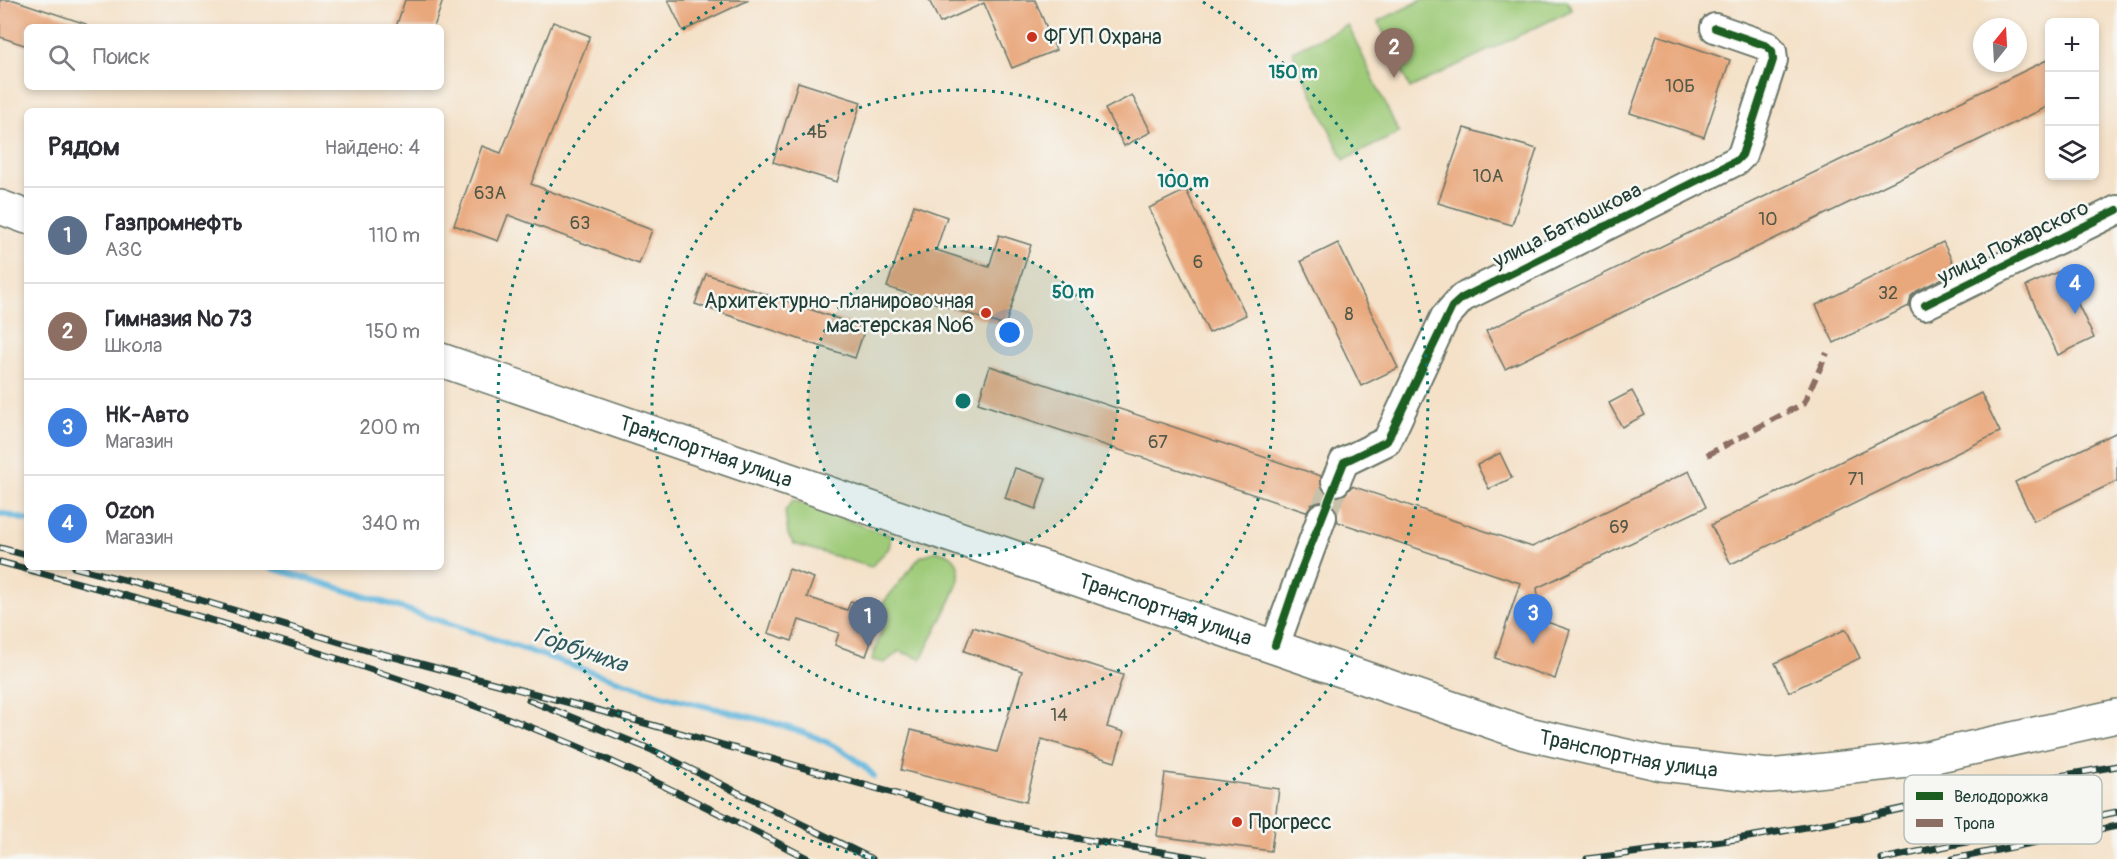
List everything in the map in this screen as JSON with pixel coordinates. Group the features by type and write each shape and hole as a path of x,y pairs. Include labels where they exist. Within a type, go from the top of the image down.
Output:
{"main road":[{"path":"0,207 24,216"},
{"name":"Транспортная улица","path":"444,361 1275,645 1524,733 1662,764 1769,776 1917,760 2117,716"}],"street":[{"name":"улица Батюшкова","path":"1336,481 1344,462 1387,441 1445,317 1461,298 1736,161 1742,155 1773,60 1772,51 1767,46 1715,28"},
{"name":"улица Пожарского","path":"1925,305 2117,210"},
{"path":"1275,645 1322,517"}],"green space":[{"path":"1422,0 1567,0 1572,10 1410,88 1378,21"},
{"path":"1348,25 1399,133 1344,160 1292,51"},
{"path":"793,500 891,536 889,548 871,567 794,544 788,535 785,511"},
{"path":"936,551 954,558 957,562 959,578 948,606 921,659 899,651 885,663 872,660 888,611 883,603 920,557"}],"building":[{"path":"0,0 14,0 86,24 24,24 24,45 0,37"},
{"path":"405,0 443,0 435,24 397,24"},
{"path":"668,0 749,0 683,31"},
{"path":"929,0 1035,0 1056,50 1012,68 984,3 940,23"},
{"path":"553,22 590,36 531,184 652,230 639,264 508,215 498,241 454,225 482,146 501,153"},
{"path":"1657,35 1730,60 1704,137 1630,113"},
{"path":"2045,61 2045,108 1505,369 1486,331 2022,72 2027,72 2027,70"},
{"path":"798,82 861,102 837,182 773,162"},
{"path":"1132,95 1151,132 1124,146 1105,109"},
{"path":"1464,128 1537,149 1512,225 1438,203"},
{"path":"1186,190 1246,315 1209,333 1149,208"},
{"path":"914,205 947,217 936,250 989,267 999,235 1031,245 1005,326 887,287"},
{"path":"1943,242 1957,271 1917,291 1911,296 1909,306 1834,343 1816,305"},
{"path":"1338,243 1398,368 1361,386 1301,261"},
{"path":"2062,270 2094,338 2058,355 2026,286"},
{"path":"706,274 865,328 855,358 695,304"},
{"path":"990,366 1321,476 1323,490 1330,496 1345,494 1352,486 1532,547 1689,471 1706,507 1537,588 1541,620 1570,630 1555,679 1495,658 1520,583 1338,522 1335,507 1327,501 1312,504 1306,512 978,403"},
{"path":"1632,391 1645,415 1622,427 1609,403"},
{"path":"1981,393 2000,432 1731,564 1711,525"},
{"path":"2117,432 2117,481 2034,521 2015,482"},
{"path":"1500,453 1512,478 1489,489 1477,465"},
{"path":"1015,468 1046,478 1036,509 1005,498"},
{"path":"789,569 814,578 807,597 847,610 851,601 882,612 866,656 835,645 839,633 799,620 792,641 768,633"},
{"path":"973,627 1123,675 1107,727 1124,732 1115,762 1042,739 1026,802 901,770 911,730 997,752 1022,671 964,651"},
{"path":"1846,629 1860,658 1789,692 1775,663"},
{"path":"1165,773 1279,789 1271,851 1157,836"}],"waterway":[{"name":"Горбуниха","path":"0,513 24,519"},
{"name":"Горбуниха","path":"278,570 413,612 652,692 800,731 828,743 853,758 874,776"}],"tunnel":[{"path":"1322,517 1336,481"}],"railway":[{"path":"0,548 24,554"},
{"path":"0,562 24,568"},
{"path":"30,570 265,636 461,701 598,755 809,859"},
{"path":"85,570 200,600 386,656"},
{"path":"379,653 627,718 985,819 1075,838 1205,859"},
{"path":"529,700 652,750 872,859"},
{"path":"2066,775 2117,766"},
{"path":"1587,859 1737,839 1904,808"},
{"path":"2102,815 2117,812"},
{"path":"2102,829 2117,826"},
{"path":"1882,859 1957,844"},
{"path":"1953,859 2028,844"}],"marked path":[{"path":"1707,455 1804,403 1827,353"}],"cycle path":[{"path":"1275,645 1297,580 1344,462 1387,441 1452,307 1462,298 1736,161 1742,155 1773,60 1772,51 1767,46 1715,28"},
{"path":"1925,305 2117,210"}],"place":[{"name":"ФГУП Охрана","path":"1032,37"},
{"name":"Гимназия № 73","path":"1394,78"},
{"name":"Архитектурно-планировочная мастерская №6","path":"986,313"},
{"name":"Ozon","path":"2075,314"},
{"name":"НК-Авто","path":"1533,644"},
{"name":"Газпромнефть","path":"868,647"},
{"name":"Прогресс","path":"1237,822"}]}
